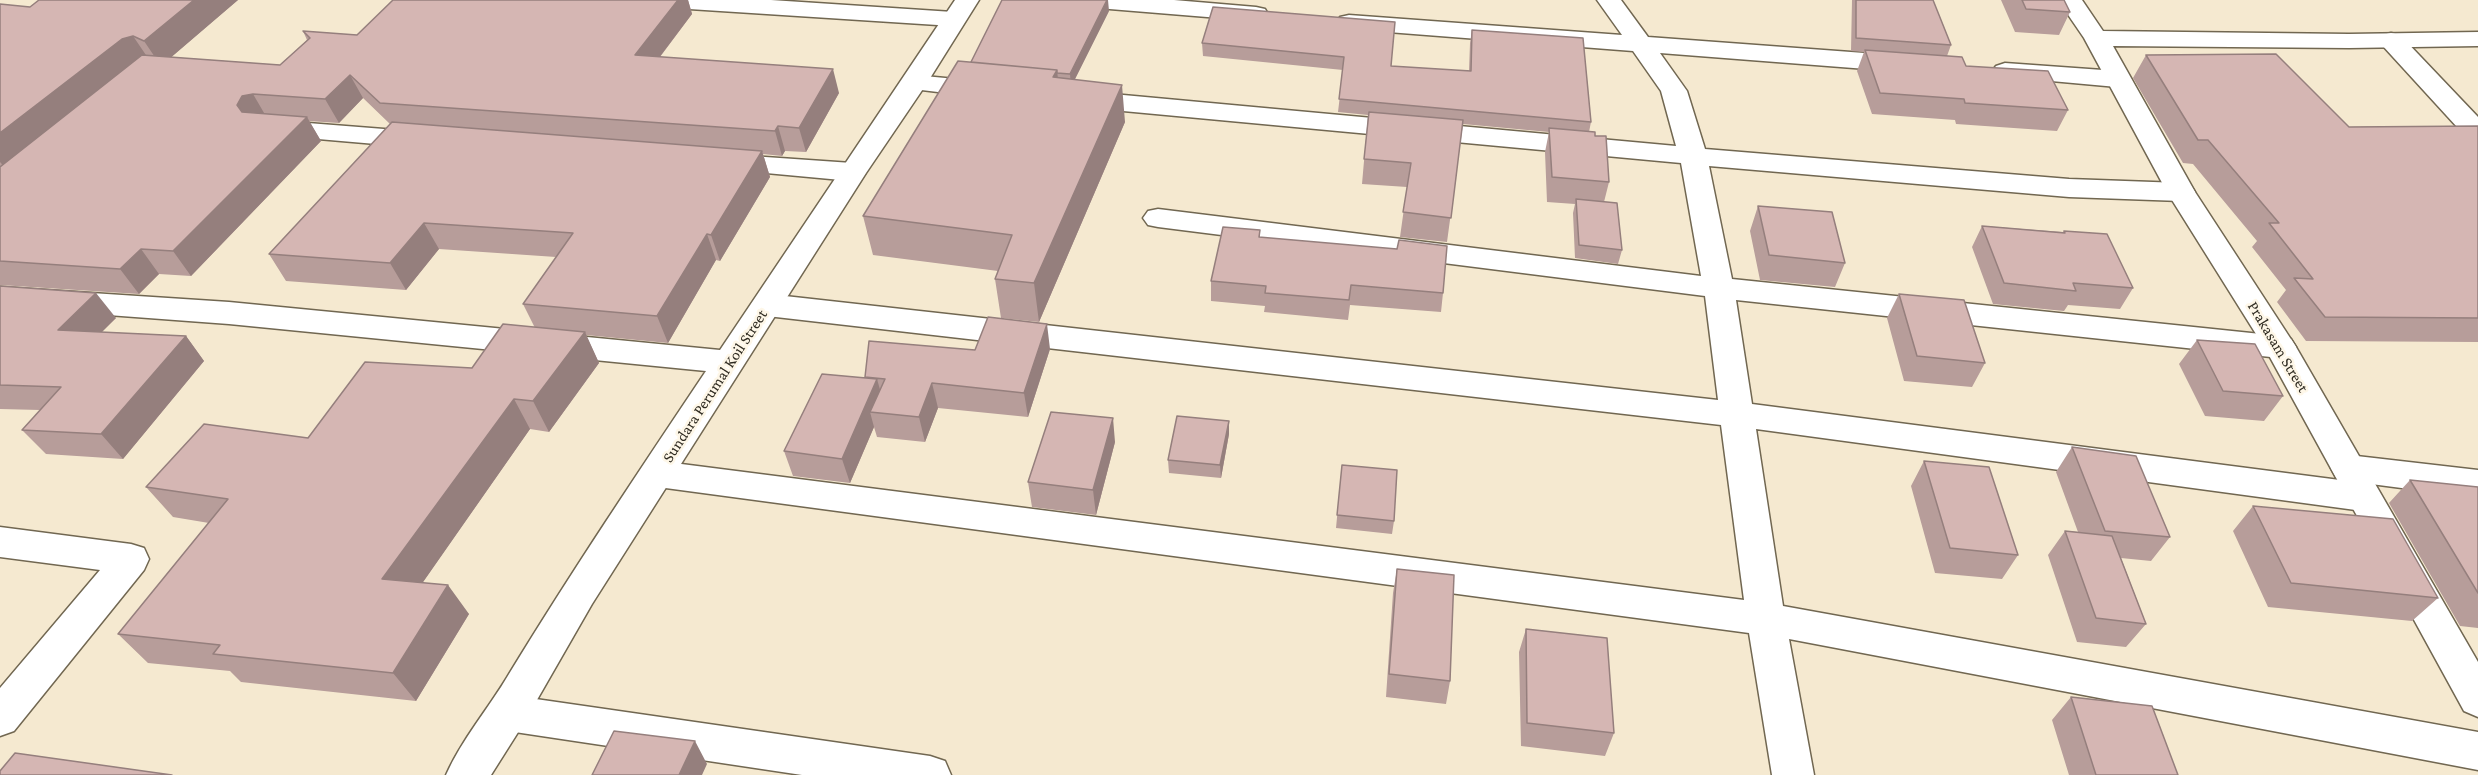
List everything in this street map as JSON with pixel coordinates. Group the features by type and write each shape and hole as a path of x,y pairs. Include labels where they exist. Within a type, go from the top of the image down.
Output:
{"street":[{"path":"658,0 960,10"},
{"path":"1084,0 1277,16"},
{"path":"1609,0 1674,91 1693,156 1719,288 1766,619 1793,775"},
{"name":"Prakasam Street","path":"2070,0 2096,38 2181,192 2280,347 2478,699"},
{"name":"Sundara Perumal Koil Street","path":"467,775 508,713 579,593 960,10"},
{"path":"1324,20 1927,66"},
{"path":"2096,38 2478,39"},
{"path":"2391,40 2478,133"},
{"path":"1986,70 2117,79"},
{"path":"914,83 1008,92"},
{"path":"1056,97 2069,188 2181,192"},
{"path":"267,128 452,142"},
{"path":"699,160 852,172"},
{"path":"1158,218 1719,288 2280,347"},
{"path":"0,297 230,313 730,362"},
{"path":"767,305 1035,333 1736,414 2355,482 2478,484"},
{"path":"658,474 1766,619 2478,751"},
{"path":"0,542 131,559 0,718"},
{"path":"508,713 930,775"}],"building":[{"path":"39,0 194,0 144,41 133,36 122,39 0,133 0,4 30,7"},
{"path":"393,0 678,0 635,55 833,69 799,128 778,126 775,131 380,103 350,75 325,99 253,94 242,96 237,105 242,112 307,117 173,251 141,249 120,269 0,261 0,167 142,55 280,65 310,38 303,31 357,35"},
{"path":"1002,0 1107,0 1070,74 1057,73 1057,70 971,62"},
{"path":"1856,0 1933,0 1951,45 1856,38"},
{"path":"2022,0 2064,0 2070,12 2026,9"},
{"path":"1213,7 1395,22 1391,66 1471,71 1472,30 1583,38 1591,122 1339,99 1344,57 1202,43"},
{"path":"1865,50 1962,57 1966,66 2048,71 2068,110 1965,103 1964,99 1880,93"},
{"path":"2276,54 2349,127 2478,126 2478,318 2325,317 2294,278 2313,279 2269,223 2279,223 2208,140 2198,140 2146,55"},
{"path":"958,61 1057,70 1053,77 1122,85 1034,283 995,279 1012,235 863,216"},
{"path":"1369,112 1463,120 1451,218 1403,212 1411,163 1364,159"},
{"path":"392,122 762,151 711,235 707,234 657,316 523,304 573,233 424,223 390,263 269,254"},
{"path":"1549,128 1595,132 1595,136 1606,136 1609,182 1552,177"},
{"path":"1576,199 1617,203 1622,250 1579,245"},
{"path":"1758,206 1832,212 1845,263 1769,255"},
{"path":"1982,226 2107,234 2133,288 2073,283 2076,291 2004,283"},
{"path":"1223,227 1260,230 1259,237 1397,249 1399,240 1447,246 1443,293 1351,285 1349,300 1265,293 1266,286 1211,281"},
{"path":"0,286 96,293 58,330 186,336 101,434 22,430 61,387 0,385"},
{"path":"1899,294 1964,300 1985,363 1917,356"},
{"path":"988,317 1047,324 1024,393 932,383 919,417 870,412 885,379 865,377 869,341 975,350"},
{"path":"503,324 585,332 533,401 514,399 382,579 448,585 393,673 213,654 220,645 118,634 228,499 146,487 204,424 308,438 365,362 472,368"},
{"path":"2197,340 2255,344 2283,396 2223,391"},
{"path":"822,374 877,379 842,459 784,451"},
{"path":"1051,412 1113,418 1093,490 1028,482"},
{"path":"1177,416 1229,421 1220,465 1168,460"},
{"path":"2072,447 2136,456 2170,537 2105,531"},
{"path":"1924,461 1989,467 2018,555 1950,548"},
{"path":"1342,465 1397,470 1394,521 1337,515"},
{"path":"2410,480 2478,487 2478,593"},
{"path":"2253,506 2393,519 2438,598 2291,583"},
{"path":"2065,531 2112,536 2146,624 2096,618"},
{"path":"1397,569 1454,575 1450,681 1389,674"},
{"path":"1526,629 1607,638 1614,733 1527,723"},
{"path":"2071,697 2152,706 2178,775 2096,775"},
{"path":"614,731 695,741 679,775 592,775"},
{"path":"15,753 172,775 0,775 0,771"}]}
